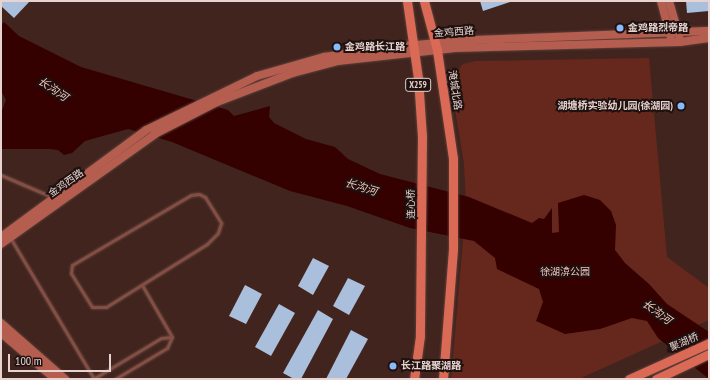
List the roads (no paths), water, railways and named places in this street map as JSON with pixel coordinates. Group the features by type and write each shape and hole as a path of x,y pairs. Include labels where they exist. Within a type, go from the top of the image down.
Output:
{"main road":[{"name":"X259","path":"407,1 414,48"},
{"name":"淹城北路","path":"424,1 436,47 446,100 454,184 453,249 443,379"},
{"name":"连心桥","path":"414,48 422,136 420,336 414,379"},
{"name":"聚湖桥","path":"629,379 709,343"},
{"path":"656,379 709,354"}],"street":[{"path":"661,1 675,37"},
{"path":"669,1 675,37"},
{"name":"金鸡西路","path":"675,37 709,32"},
{"name":"金鸡西路","path":"1,244 6,235 52,197 140,139 258,76 324,57 414,48 675,37 709,38"},
{"name":"金鸡西路","path":"6,235 140,139"},
{"path":"1,323 66,379"},
{"path":"1,333 55,379"}],"lane":[{"path":"1,175 52,197"},
{"path":"198,194 205,197 221,223 218,233 207,244 142,285 106,307 97,309 92,307 71,273 72,265 191,196 198,194"},
{"path":"6,235 93,379 161,338 172,337"},
{"path":"142,285 172,337"},
{"path":"115,379 167,348 172,337"}],"water":[{"name":"长沟河","path":"4,22 19,36 81,67 228,110 234,116 270,106 269,117 274,123 306,139 335,147 348,159 380,174 469,197 532,223 539,218 544,219 552,208 552,233 559,232 558,203 584,195 600,200 611,211 616,225 615,250 625,263 649,284 667,304 709,332 709,379 658,338 647,321 632,318 600,329 565,334 536,321 543,302 539,289 497,269 495,258 474,241 410,228 347,206 290,191 172,142 128,129 85,141 72,153 64,155 58,150 49,149 1,149 1,113 6,100 1,91 1,25"}],"place":[{"name":"金鸡路烈帝路","path":"620,28"},
{"name":"金鸡路长江路","path":"337,47"},
{"name":"湖塘桥实验幼儿园(徐湖园)","path":"681,106"},
{"name":"长江路聚湖路","path":"393,366"}],"park label":[{"name":"徐湖渰公园","path":"565,272"}]}
